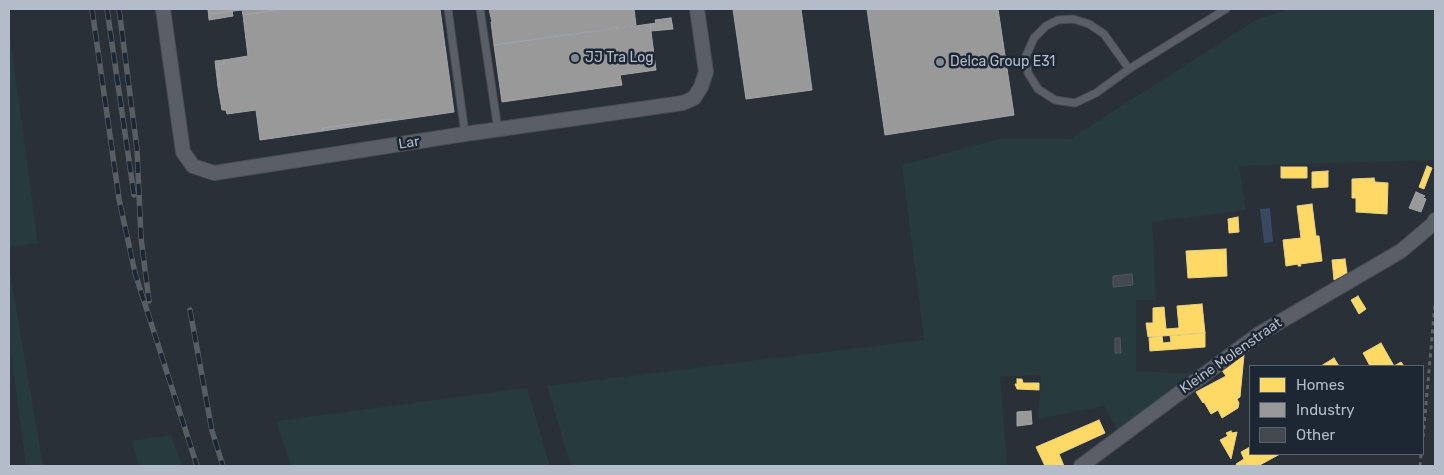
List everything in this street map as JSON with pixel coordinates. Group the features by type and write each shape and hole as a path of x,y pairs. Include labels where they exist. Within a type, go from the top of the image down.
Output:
{"street":[{"name":"Lar","path":"163,9 183,152 193,166 214,173 683,103 694,98 701,87 706,72 697,9"},
{"name":"Kleine Molenstraat","path":"1081,466 1259,334 1401,251 1434,223 1435,220"}],"lane":[{"path":"448,9 466,134"},
{"path":"480,9 498,130"},
{"path":"1129,69 1104,34 1089,24 1073,19 1058,20 1046,26 1034,38 1026,56 1028,73 1038,90 1055,100 1076,103 1096,93 1129,69 1226,9"}],"path":[{"path":"1424,426 1435,304"}],"green space":[{"path":"1289,9 1435,9 1435,160 1239,166 1246,210 1152,222 1156,300 1136,300 1136,371 1195,374 1119,433 1104,406 1038,419 1041,375 1000,377 1007,466 571,466 547,386 924,340 902,165 999,139 1070,139 1256,20"},
{"path":"9,30 38,243 9,247"},
{"path":"9,266 43,466 26,466 9,338"},
{"path":"527,388 550,466 291,466 276,421"},
{"path":"171,435 182,466 138,466 132,441"}],"water":[{"path":"1270,208 1273,242 1264,243 1260,209"}],"building: Homes":[{"path":"1427,166 1432,168 1424,189 1419,187"},
{"path":"1281,167 1307,167 1307,178 1281,178"},
{"path":"1328,171 1328,187 1312,188 1312,172"},
{"path":"1374,178 1375,182 1388,183 1387,214 1356,212 1356,198 1352,198 1352,179"},
{"path":"1312,204 1316,236 1319,236 1322,261 1300,264 1301,266 1298,266 1298,264 1286,266 1283,240 1301,238 1297,206"},
{"path":"1238,217 1239,232 1229,233 1228,219"},
{"path":"1226,249 1227,276 1188,278 1186,251"},
{"path":"1345,259 1347,273 1334,280 1332,260"},
{"path":"1358,296 1366,309 1359,314 1351,300"},
{"path":"1202,304 1205,333 1148,337 1146,323 1153,323 1153,308 1164,307 1166,329 1179,328 1177,306"},
{"path":"1205,333 1205,347 1150,351 1149,338 1162,336 1163,343 1171,342 1170,336"},
{"path":"1381,343 1393,365 1369,365 1363,353"},
{"path":"1240,355 1241,357 1244,355 1240,397 1237,399 1239,403 1238,408 1222,418 1218,410 1211,414 1196,392 1226,376 1221,369"},
{"path":"1334,358 1338,365 1323,365"},
{"path":"1017,379 1022,379 1023,383 1039,383 1039,390 1017,389 1015,384 1017,384"},
{"path":"1099,420 1105,433 1059,454 1064,466 1045,466 1036,447"},
{"path":"1231,431 1232,433 1237,432 1231,459 1220,440 1228,436 1226,433"},
{"path":"1249,448 1249,455 1278,455 1258,466 1237,466 1236,464 1244,459 1241,452"}],"building: Industry":[{"path":"208,9 210,14 232,11 233,16 209,20"},
{"path":"209,9 285,9 243,15 242,10 210,14"},
{"path":"285,9 440,9 454,112 323,128 323,131 260,140 256,110 227,114 226,110 222,110 218,87 220,87 218,65 224,64 224,60 248,56 243,15"},
{"path":"489,9 634,9 636,25 494,45"},
{"path":"733,9 801,9 812,90 746,99"},
{"name":"Delca Group E31","path":"867,9 998,9 1014,115 885,135"},
{"path":"671,18 673,29 651,31 650,24 656,23 655,20"},
{"name":"JJ Tra Log","path":"650,24 656,70 620,75 622,85 502,102 494,45"},
{"path":"224,60 224,64 218,65 220,87 218,87 215,61"},
{"path":"391,119 391,121 323,131 323,128"},
{"path":"1416,192 1425,196 1423,198 1426,199 1421,212 1409,208"},
{"path":"1031,411 1032,424 1017,426 1017,412"}],"building: Other":[{"path":"1132,274 1133,285 1113,287 1113,276"},
{"path":"1115,338 1120,338 1121,353 1115,353"}],"railway":[{"path":"92,9 119,199 135,273 197,466"},
{"path":"107,9 134,195"},
{"path":"119,9 137,149 141,238 149,301"},
{"path":"190,310 212,431 223,466"}],"place":[{"name":"JJ Tra Log","path":"575,58"},
{"name":"Delca Group E31","path":"940,62"}]}
